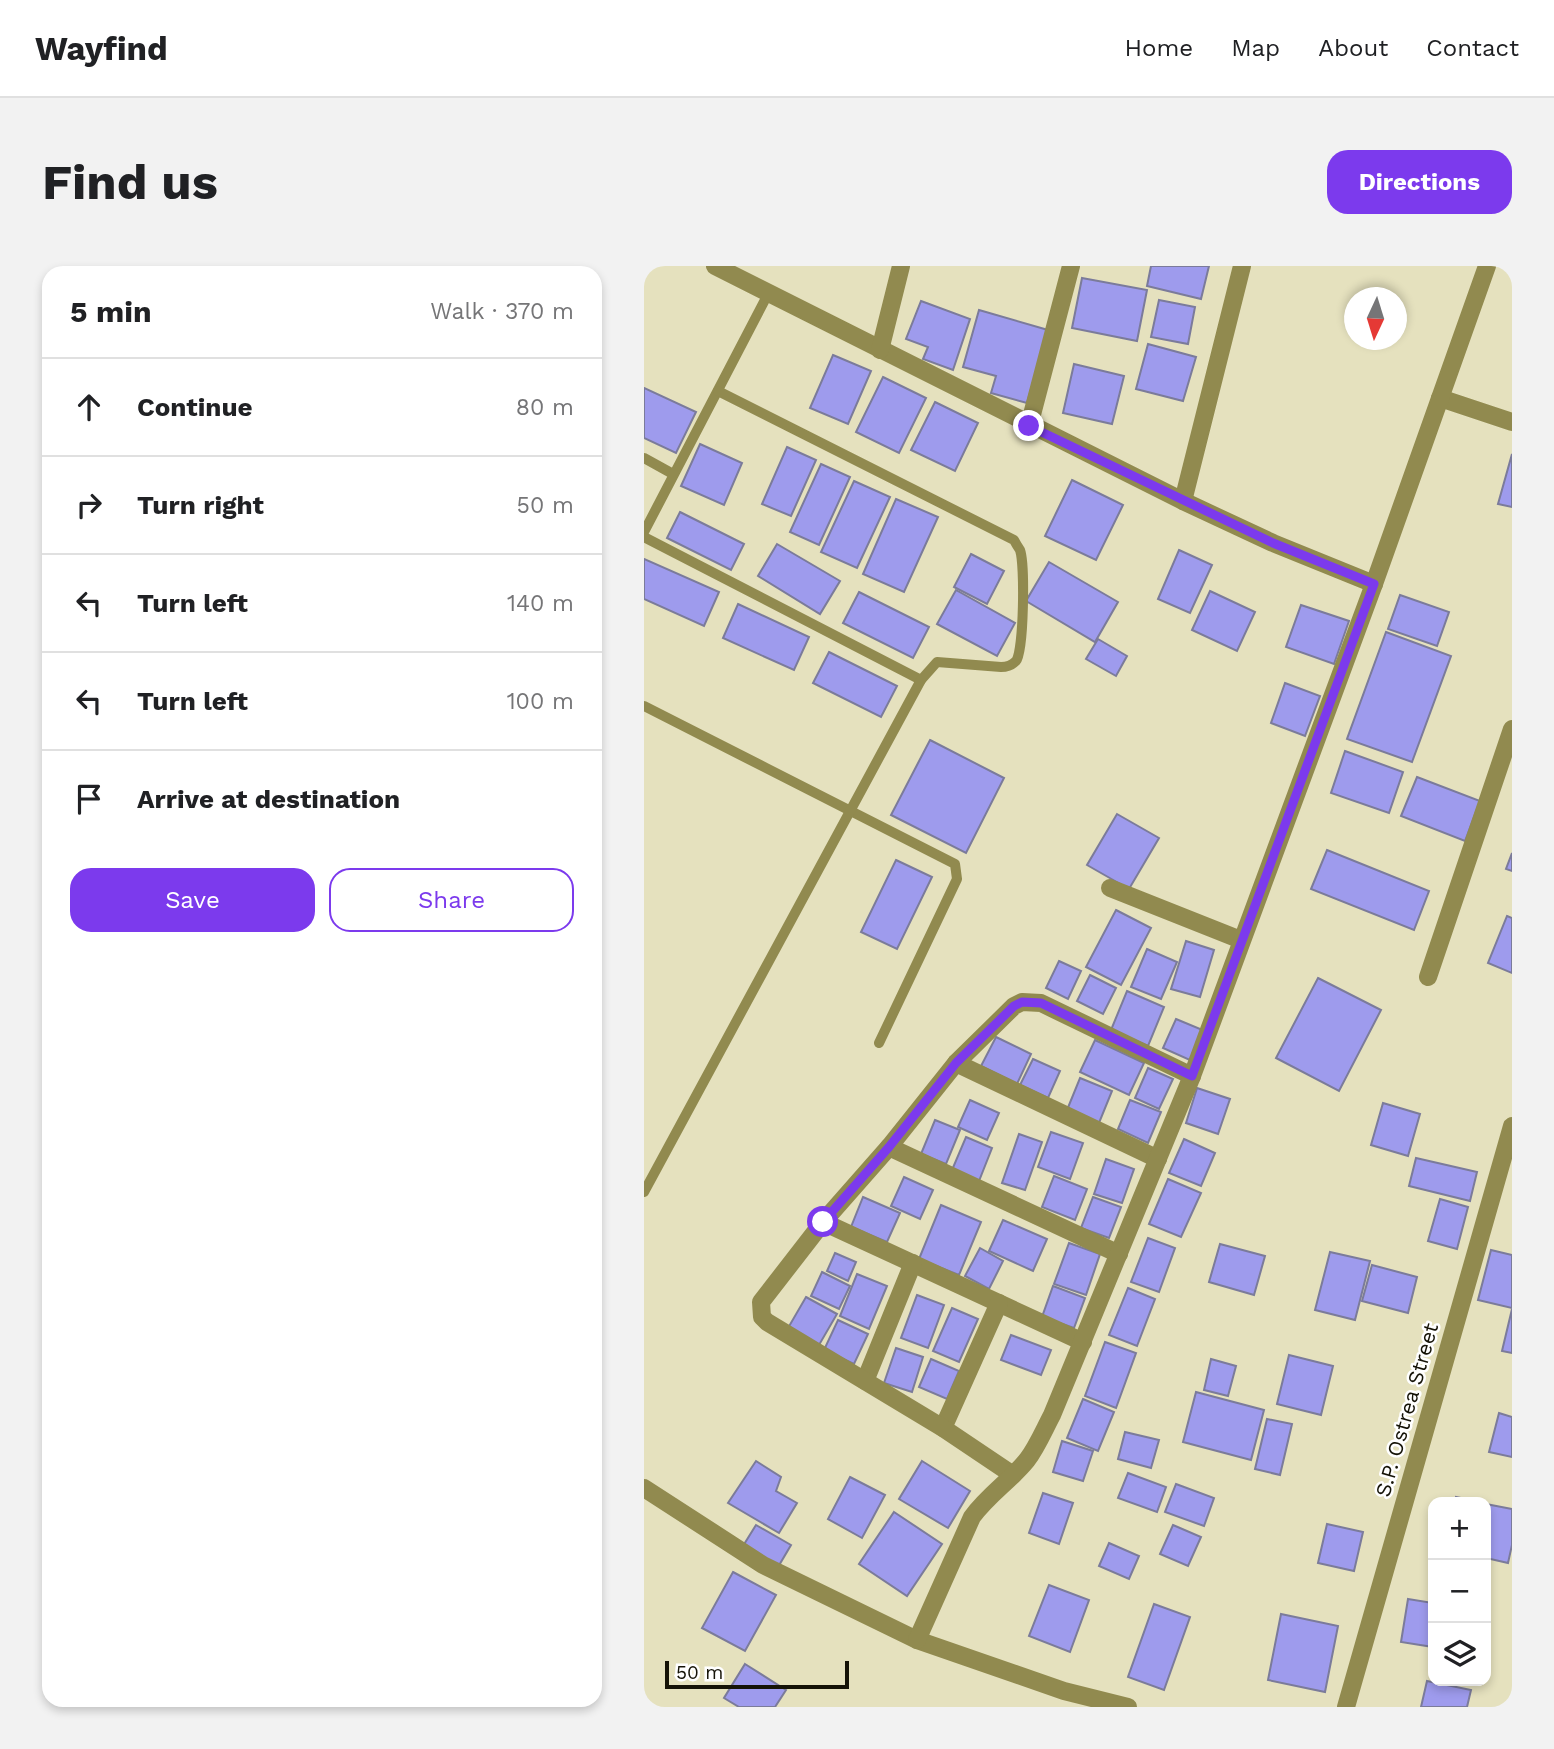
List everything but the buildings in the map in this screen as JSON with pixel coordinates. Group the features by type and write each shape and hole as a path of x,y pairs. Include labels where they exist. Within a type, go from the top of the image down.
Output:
{"street":[{"path":"880,350 901,266"},
{"path":"1029,426 1071,266"},
{"path":"1183,501 1242,266"},
{"path":"917,1640 972,1517 984,1501 1028,1459 1083,1342 1192,1076 1374,584 1487,266"},
{"path":"723,268 768,294 1183,501 1273,543 1374,584"},
{"path":"1440,398 1512,422"},
{"path":"1428,977 1512,729"},
{"path":"1110,888 1241,940"},
{"path":"1013,1475 943,1428 767,1322 760,1310 763,1296 956,1063 1014,1006 1041,1003 1192,1076"},
{"path":"956,1063 1158,1159"},
{"name":"S.P. Ostrea Street","path":"1346,1707 1512,1127"},
{"path":"889,1147 1119,1254"},
{"path":"823,1222 1083,1342"},
{"path":"865,1381 913,1264"},
{"path":"943,1428 999,1303"},
{"path":"644,1488 763,1565 917,1640 1064,1691 1128,1707"}],"lane":[{"path":"768,294 673,474 644,535 921,680"},
{"path":"644,1192 921,680 937,662 1010,666 1017,660 1020,649 1022,563 1014,540 718,391"},
{"path":"644,458 673,474"},
{"path":"644,706 955,863 957,879 879,1043"}],"route":[{"path":"823,1222 889,1147 956,1063 1014,1006 1022,1002 1041,1003 1192,1076 1374,584 1273,543 1029,426"}]}
